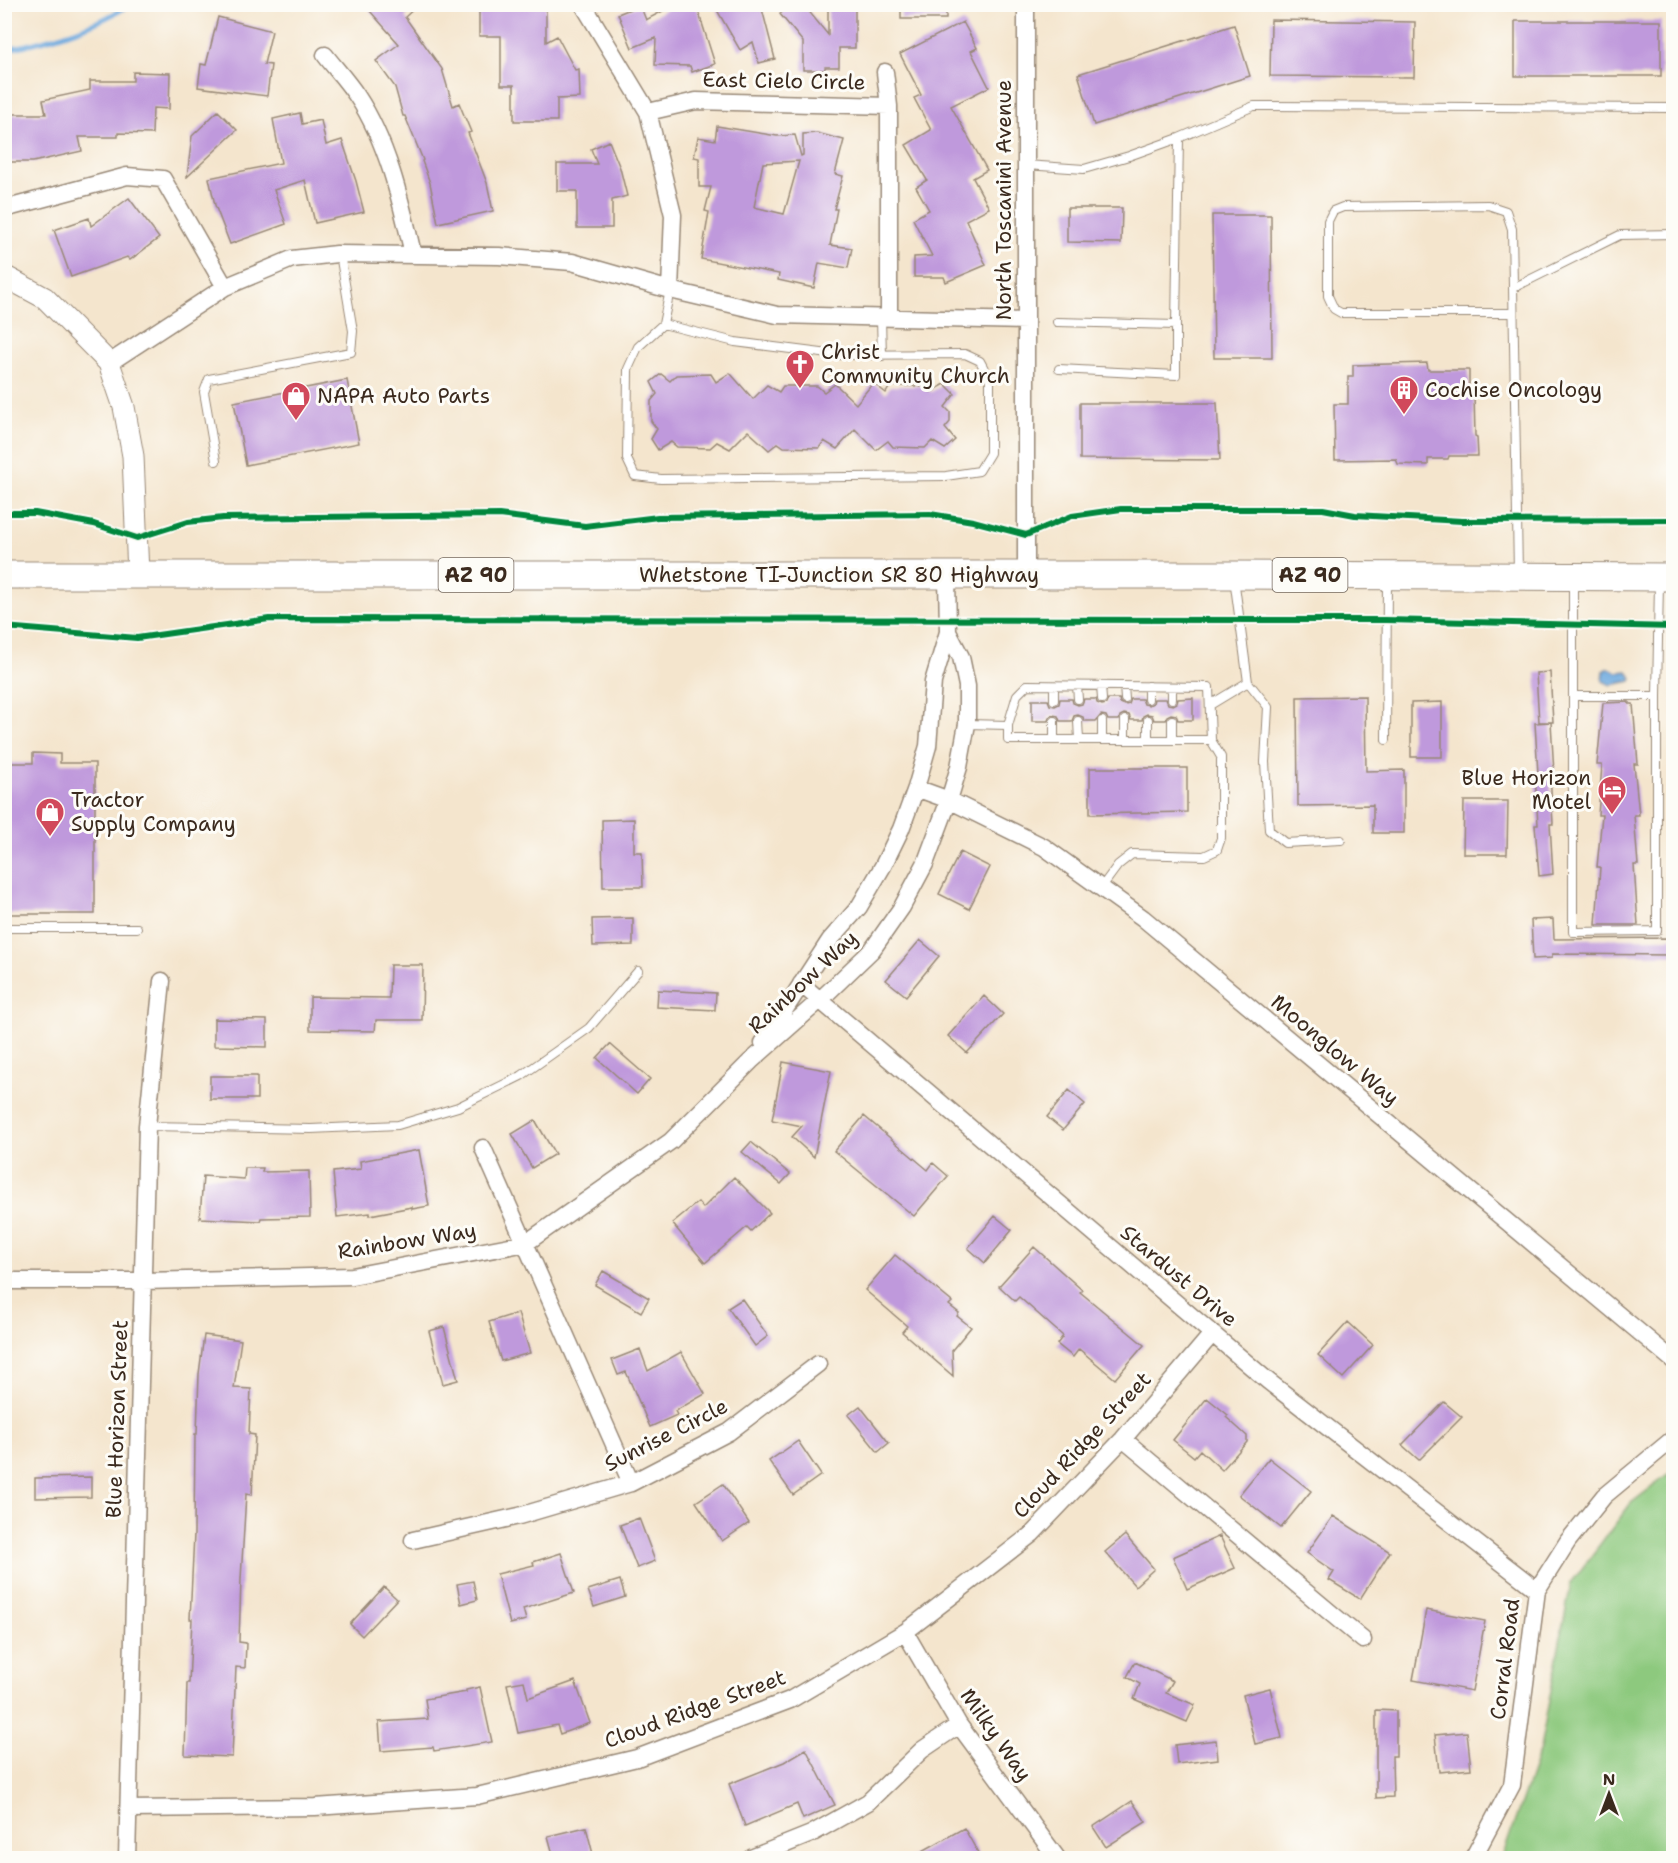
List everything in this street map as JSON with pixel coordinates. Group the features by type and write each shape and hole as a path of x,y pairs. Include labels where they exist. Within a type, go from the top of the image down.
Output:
{"highway":[{"name":"Whetstone TI-Junction SR 80 Highway","path":"4,575 1234,574 1666,577"}],"street":[{"name":"North Toscanini Avenue","path":"1026,4 1026,574"},
{"path":"584,6 648,112 673,215 670,290"},
{"path":"325,55 357,96 379,140 398,188 413,254"},
{"path":"885,72 889,106"},
{"name":"East Cielo Circle","path":"648,112 696,100 889,106 885,318"},
{"path":"4,209 127,176 163,179 225,287"},
{"path":"110,363 225,287 292,260 340,254 499,256 572,262 670,290 777,315 1026,321"},
{"path":"4,276 45,298 110,363 124,407 133,456 138,574"},
{"name":"Rainbow Way","path":"751,1061 830,940 858,907 883,866 901,829 928,746 933,682 948,632 947,576"},
{"name":"Rainbow Way","path":"4,1281 143,1281 352,1276 526,1243 671,1142 751,1061 872,950 902,907 925,864 949,800 959,767 967,724 967,686 961,657 948,632"},
{"name":"Moonglow Way","path":"916,788 949,800 1044,847 1143,918 1562,1270 1674,1361"},
{"name":"Blue Horizon Street","path":"127,1858 147,1126 162,981"},
{"name":"Stardust Drive","path":"801,984 1268,1382 1537,1590"},
{"path":"483,1148 631,1483"},
{"name":"Cloud Ridge Street","path":"129,1809 315,1807 477,1796 637,1758 790,1701 905,1632 1032,1534 1123,1439 1212,1334"},
{"name":"Sunrise Circle","path":"413,1540 519,1516 631,1483 729,1432 818,1364"},
{"name":"Corral Road","path":"1473,1858 1512,1785 1537,1590 1568,1541 1604,1496 1674,1438"},
{"path":"1123,1439 1363,1640"},
{"name":"Milky Way","path":"905,1632 958,1725 1057,1858"},
{"path":"752,1858 812,1834 868,1802 922,1750 958,1725"}],"lane":[{"path":"1026,165 1084,170 1179,138 1254,106 1674,108"},
{"path":"1059,369 1176,375 1179,138"},
{"path":"1513,313 1341,313 1334,309 1328,296 1328,221 1333,211 1343,207 1488,205 1506,211 1512,229 1518,577"},
{"path":"1513,288 1620,235 1674,234"},
{"path":"216,461 204,392 209,379 351,352 353,330 340,254"},
{"path":"663,324 735,342 837,355 965,354 980,361 990,380 990,453 979,471 946,476 661,479 635,476 627,459 628,369 638,347 663,324 670,290"},
{"path":"882,356 885,318"},
{"path":"1057,322 1176,325"},
{"path":"1234,574 1248,682 1268,707 1265,762 1269,830 1285,843 1341,840"},
{"path":"1386,740 1387,576"},
{"path":"1573,577 1573,932 1657,931 1657,696 1666,577"},
{"path":"1210,705 1248,682"},
{"path":"1101,888 1118,865 1132,854 1204,856 1216,850 1221,838 1221,757 1211,740 1209,687 1027,685 1017,695 1008,724 1008,740 1211,740"},
{"path":"1054,686 1054,700"},
{"path":"1077,686 1078,699"},
{"path":"1101,686 1102,699"},
{"path":"1124,686 1125,699"},
{"path":"1148,686 1148,699"},
{"path":"1172,687 1172,699"},
{"path":"1574,696 1657,696"},
{"path":"1125,720 1125,740"},
{"path":"1148,720 1148,740"},
{"path":"1172,720 1172,740"},
{"path":"1054,721 1054,740"},
{"path":"1078,721 1079,740"},
{"path":"1102,721 1102,740"},
{"path":"967,724 1008,724"},
{"path":"4,928 137,928"},
{"path":"147,1126 311,1129 398,1125 458,1107 521,1077 589,1028 638,971"}],"green space":[{"path":"1673,1471 1673,1858 1502,1858 1540,1749 1571,1583 1631,1503"}],"water":[{"path":"1609,668 1617,672 1628,671 1632,678 1631,681 1611,685 1603,681 1604,671"}],"building":[{"path":"377,4 419,4 405,17 442,69 453,106 459,103 471,132 468,133 487,183 493,211 438,223 423,160 405,116 403,116 395,87 376,61 399,44 370,11"},
{"path":"479,4 546,5 546,42 557,36 575,70 579,69 580,98 557,99 557,121 514,121 514,85 501,85 501,36 479,36"},
{"path":"676,4 696,4 715,64 692,72 690,66 655,65 656,38 632,48 618,14 640,5 646,20"},
{"path":"792,4 803,4 828,35 828,4 855,4 855,48 839,48 839,67 825,67 825,70 803,70 803,42 780,14"},
{"path":"901,4 946,4 946,19 901,19"},
{"path":"714,5 761,5 775,59 759,63 753,42 740,50"},
{"path":"218,17 272,31 264,64 271,65 267,96 198,87 201,64 206,65"},
{"path":"1271,20 1415,22 1414,77 1270,76"},
{"path":"1515,21 1661,21 1661,76 1515,76"},
{"path":"963,22 977,48 971,51 989,87 951,106 987,170 973,178 989,208 966,220 986,265 946,282 944,277 914,277 914,257 932,256 913,219 929,210 916,187 927,180 906,145 931,130 914,98 921,95 900,54"},
{"path":"1234,25 1250,76 1094,125 1078,74"},
{"path":"133,72 170,73 169,109 153,108 152,134 118,133 118,137 79,137 82,151 33,162 4,162 4,114 46,114 43,100 90,90 90,81 133,81"},
{"path":"218,111 237,130 187,177 192,136"},
{"path":"300,113 302,124 321,120 326,145 342,140 364,212 315,223 305,180 274,190 286,224 230,244 215,205 209,178 281,163 273,119"},
{"path":"717,126 777,136 795,135 801,156 803,155 803,134 817,133 844,140 835,174 843,176 834,209 837,209 830,245 852,248 848,268 819,263 814,288 778,280 779,274 701,259 709,212 705,211 711,187 699,187 699,158 694,157 698,137 715,140","holes":["799,161 784,214 754,207 763,163"]},
{"path":"609,141 620,168 627,196 612,200 612,228 577,228 577,191 557,191 557,164 597,164 591,149"},
{"path":"129,198 159,238 130,260 127,257 71,277 54,230 89,218 91,226"},
{"path":"1067,208 1122,208 1121,243 1067,242"},
{"path":"1212,215 1271,215 1272,358 1214,358"},
{"name":"Cochise Oncology","path":"1427,363 1428,370 1469,370 1469,393 1474,393 1478,456 1428,459 1428,465 1398,464 1396,459 1335,460 1334,404 1348,404 1348,377 1353,377 1353,365"},
{"path":"730,373 753,399 767,385 779,392 783,386 817,386 824,392 835,384 856,404 873,383 886,393 890,386 925,386 931,392 945,384 955,394 945,407 950,412 950,422 945,428 955,440 945,449 932,441 925,448 893,447 888,441 876,450 855,429 837,449 824,441 819,448 784,447 778,443 769,450 748,431 730,449 717,442 710,448 677,447 671,442 658,450 651,439 657,429 651,421 651,401 657,394 651,382 661,374 670,381 676,375 711,374 716,382"},
{"name":"NAPA Auto Parts","path":"347,380 359,443 246,465 234,402"},
{"path":"1080,403 1217,403 1220,460 1080,459"},
{"path":"1550,672 1553,722 1539,722 1536,673"},
{"path":"1365,696 1366,771 1404,770 1404,833 1373,833 1373,805 1298,806 1297,697"},
{"path":"1193,698 1193,720 1178,720 1176,715 1171,714 1166,720 1154,720 1152,715 1147,714 1142,720 1131,720 1129,715 1124,714 1119,720 1108,720 1106,716 1101,715 1096,721 1084,721 1083,717 1078,715 1074,716 1072,721 1060,721 1058,716 1053,715 1048,721 1032,721 1032,700 1048,700 1050,705 1055,706 1059,704 1060,699 1072,699 1073,703 1078,705 1082,704 1084,699 1096,699 1097,703 1102,705 1106,704 1108,699 1119,699 1120,703 1125,705 1129,704 1131,699 1142,699 1144,704 1149,705 1154,699 1166,699 1168,704 1173,705 1178,699"},
{"path":"1442,702 1442,757 1411,757 1411,703"},
{"path":"1629,702 1633,704 1638,764 1634,764 1639,815 1634,815 1638,865 1634,865 1638,925 1596,925 1600,867 1597,867 1602,815 1598,815 1602,765 1597,765 1603,703"},
{"path":"1551,722 1554,773 1550,773 1553,824 1550,824 1553,874 1539,876 1535,825 1538,825 1535,774 1538,774 1535,723"},
{"name":"Tractor Supply Company","path":"33,753 60,754 60,763 95,763 95,914 4,914 4,763 33,763"},
{"path":"1090,768 1187,768 1187,812 1090,814"},
{"path":"1464,801 1508,801 1507,854 1463,854"},
{"path":"634,819 634,852 642,852 643,887 603,887 602,820"},
{"path":"960,852 990,867 969,909 939,894"},
{"path":"633,918 633,945 593,946 592,919"},
{"path":"1553,919 1554,939 1674,938 1674,955 1552,954 1552,958 1533,959 1531,920"},
{"path":"920,940 939,956 906,996 886,980"},
{"path":"390,965 423,965 422,1020 376,1020 375,1031 310,1030 310,997 389,998"},
{"path":"658,990 716,993 715,1010 657,1007"},
{"path":"984,996 1003,1014 967,1053 948,1036"},
{"path":"214,1019 267,1020 267,1047 214,1046"},
{"path":"610,1044 650,1079 637,1094 597,1058"},
{"path":"783,1062 831,1071 814,1157 792,1137 802,1126 772,1120"},
{"path":"210,1076 257,1076 257,1099 210,1099"},
{"path":"1069,1090 1085,1104 1063,1130 1047,1117"},
{"path":"864,1116 928,1170 933,1163 948,1176 914,1216 834,1151"},
{"path":"535,1120 555,1154 532,1168 512,1134"},
{"path":"751,1142 790,1174 781,1184 742,1152"},
{"path":"419,1150 429,1206 370,1215 370,1213 337,1217 333,1172 361,1169 360,1161"},
{"path":"245,1168 263,1168 262,1172 309,1171 310,1217 261,1218 260,1221 200,1218 203,1176 244,1179"},
{"path":"734,1177 770,1213 751,1231 747,1227 705,1263 672,1223 698,1202 703,1208"},
{"path":"995,1216 1012,1230 985,1263 968,1248"},
{"path":"1034,1247 1082,1290 1080,1292 1144,1345 1115,1379 1079,1349 1073,1357 1057,1344 1063,1336 1019,1297 1015,1301 999,1286"},
{"path":"895,1255 952,1302 949,1305 959,1313 957,1316 971,1327 952,1350 953,1376 902,1332 907,1326 865,1290"},
{"path":"603,1271 649,1298 641,1312 595,1285"},
{"path":"742,1299 768,1336 755,1346 728,1308"},
{"path":"518,1313 530,1353 501,1361 489,1322"},
{"path":"1348,1322 1373,1345 1343,1378 1318,1355"},
{"path":"444,1327 458,1380 443,1384 429,1331"},
{"path":"204,1335 241,1340 234,1388 251,1389 249,1434 255,1435 252,1495 246,1494 241,1579 239,1642 246,1643 245,1668 236,1667 232,1757 185,1755 192,1619 190,1619 195,1434 197,1434 199,1374"},
{"path":"640,1349 648,1371 681,1352 705,1394 675,1411 677,1415 650,1427 626,1372 618,1375 612,1360"},
{"path":"1207,1398 1228,1415 1226,1417 1247,1436 1247,1442 1222,1470 1200,1450 1194,1457 1173,1440"},
{"path":"1444,1402 1462,1417 1419,1460 1402,1445"},
{"path":"860,1406 889,1443 878,1452 848,1415"},
{"path":"798,1441 821,1475 793,1495 769,1461"},
{"path":"1269,1458 1311,1491 1281,1528 1239,1495"},
{"path":"91,1477 91,1497 35,1498 35,1478"},
{"path":"723,1484 749,1523 722,1541 696,1502"},
{"path":"1333,1516 1390,1552 1360,1599 1329,1580 1334,1572 1307,1553"},
{"path":"639,1518 655,1561 637,1568 620,1525"},
{"path":"1125,1535 1154,1569 1135,1586 1105,1552"},
{"path":"1220,1536 1235,1568 1187,1589 1173,1557"},
{"path":"561,1553 574,1593 523,1609 526,1620 510,1624 497,1574 534,1565 533,1562"},
{"path":"620,1580 625,1597 594,1607 588,1590"},
{"path":"473,1581 477,1600 461,1604 457,1584"},
{"path":"384,1587 397,1599 362,1636 350,1624"},
{"path":"1426,1610 1485,1621 1472,1691 1413,1680"},
{"path":"1135,1662 1173,1681 1166,1693 1195,1705 1187,1722 1134,1699 1140,1684 1127,1677"},
{"path":"524,1681 528,1698 575,1681 590,1723 560,1734 557,1725 518,1733 507,1684"},
{"path":"480,1687 492,1742 434,1751 433,1747 381,1751 379,1722 428,1719 425,1699 466,1692 466,1690"},
{"path":"1270,1688 1282,1738 1255,1744 1243,1695"},
{"path":"1376,1710 1396,1711 1396,1756 1392,1756 1393,1797 1376,1798"},
{"path":"1467,1732 1471,1769 1439,1772 1435,1735"},
{"path":"1216,1740 1218,1759 1177,1764 1175,1745"},
{"path":"806,1749 835,1805 803,1819 797,1804 745,1826 729,1784 784,1762"},
{"path":"1132,1801 1146,1822 1106,1847 1093,1827"},
{"path":"586,1827 594,1858 554,1858 548,1836"},
{"path":"964,1828 981,1858 910,1858"}],"waterway":[{"path":"4,50 70,33 102,20 131,4"}],"cycle path":[{"path":"4,513 35,513 94,524 137,538 188,522 223,518 499,515 585,526 658,517 930,514 973,521 1026,535 1072,516 1121,509 1323,509 1355,515 1462,521 1674,520"},
{"path":"4,627 137,638 269,619 1386,620 1674,627"}],"place":[{"name":"Christ Community Church","path":"800,390"},
{"name":"Cochise Oncology","path":"1404,416"},
{"name":"NAPA Auto Parts","path":"296,422"},
{"name":"Blue Horizon Motel","path":"1612,816"},
{"name":"Tractor Supply Company","path":"50,838"}]}
